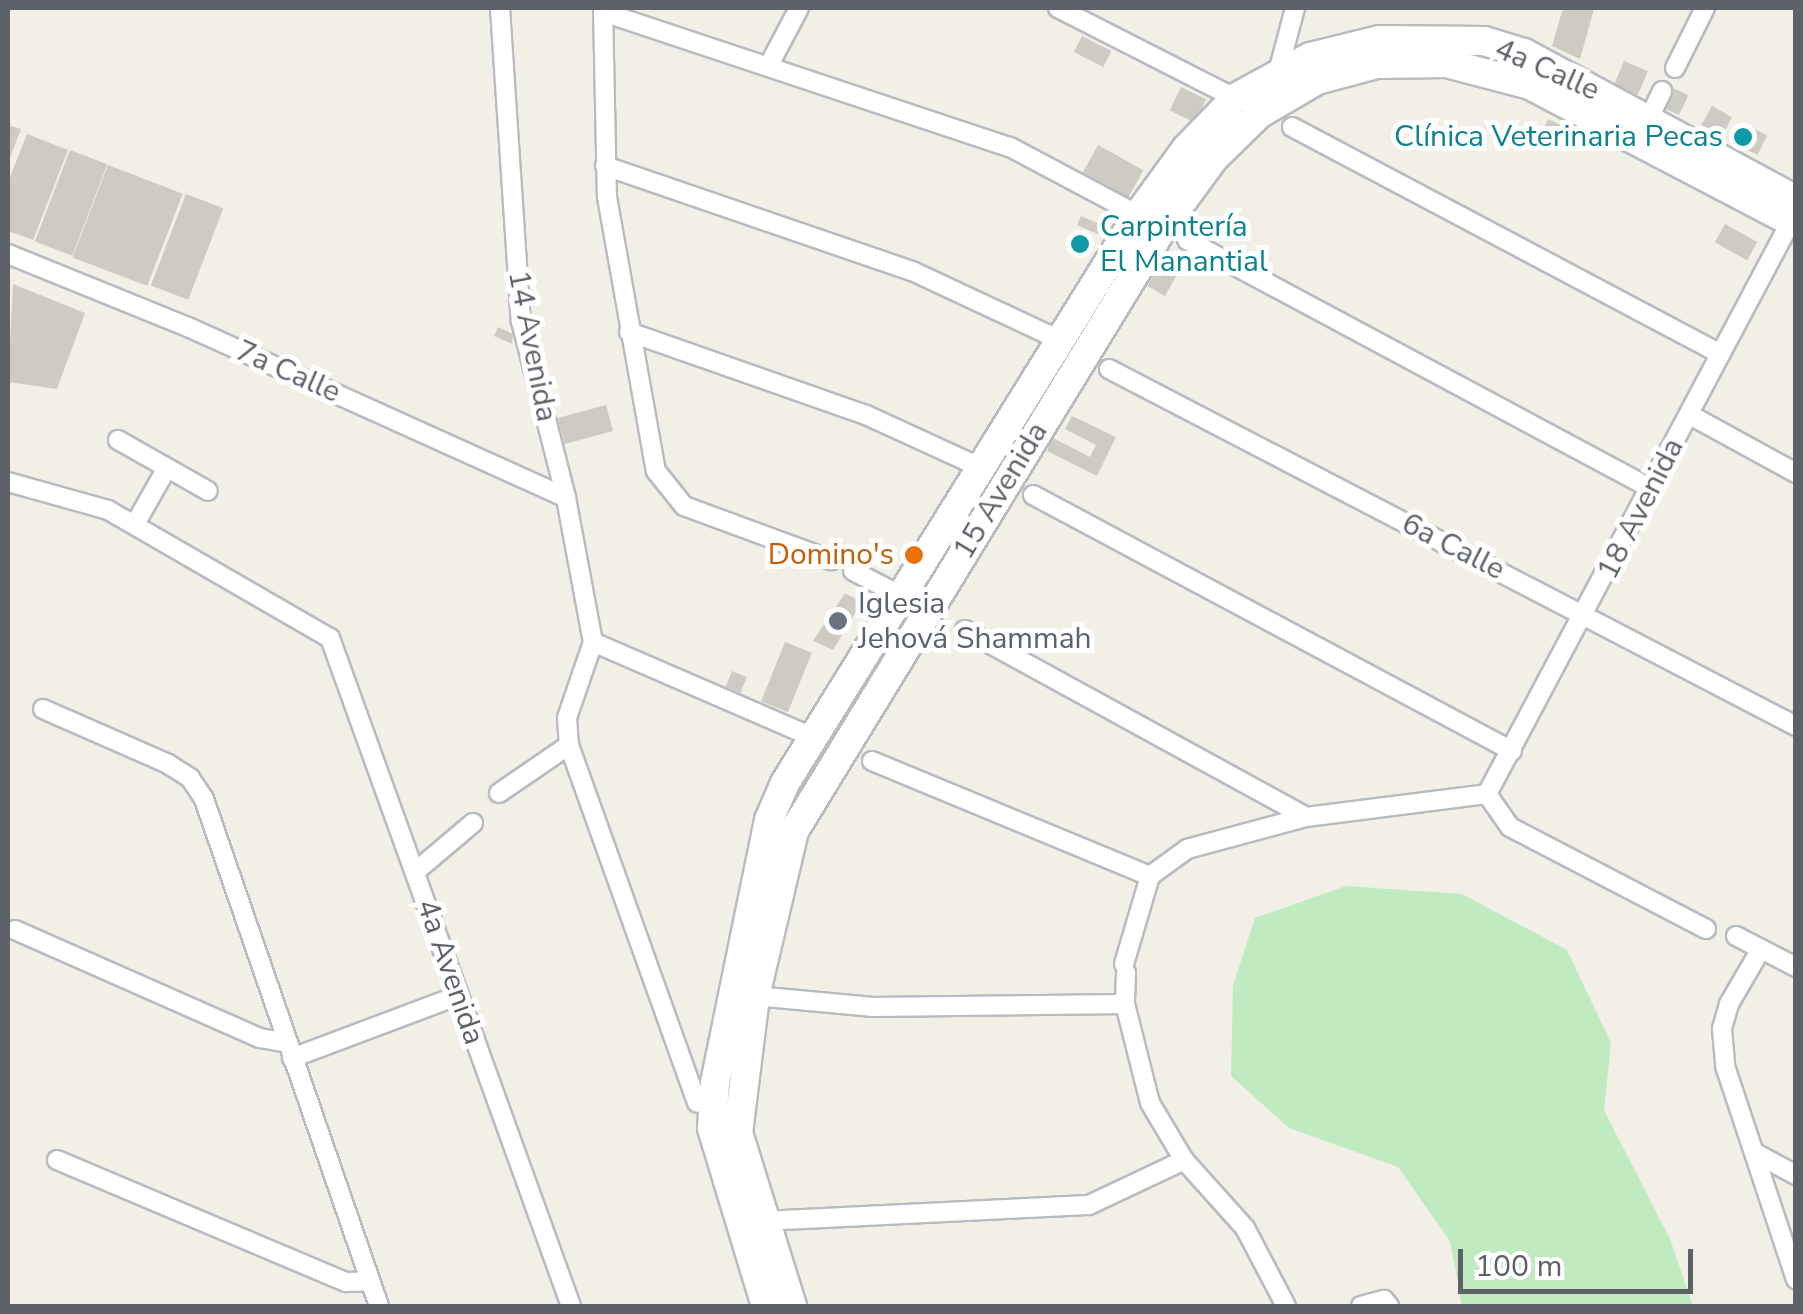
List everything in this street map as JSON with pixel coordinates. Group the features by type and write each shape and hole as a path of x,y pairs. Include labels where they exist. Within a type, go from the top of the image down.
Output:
{"main road":[{"name":"4a Calle","path":"1278,72 1358,42 1484,42 1524,53 1649,118 1794,215"},
{"name":"4a Calle","path":"1317,80 1376,64 1446,64 1488,72 1572,104 1794,215"},
{"name":"15 Avenida","path":"725,1131 754,872 768,820 813,737 905,598 1138,215 1186,149 1235,98 1278,72"},
{"name":"15 Avenida","path":"725,1131 794,831 840,748 1162,229 1214,158 1259,114 1317,80"},
{"path":"725,1131 792,1306"},
{"path":"725,1131 766,1306"}],"street":[{"name":"14 Avenida","path":"500,8 521,321 566,498 593,642 567,718 570,737"},
{"path":"769,64 799,8"},
{"path":"1058,8 1235,98"},
{"path":"1278,72 1295,8"},
{"path":"1675,68 1705,8"},
{"path":"831,560 670,496 656,471 629,332 605,166 603,10 1010,147 1138,215"},
{"path":"1649,118 1662,91"},
{"path":"1292,127 1721,354"},
{"path":"605,166 912,271 1064,342"},
{"name":"18 Avenida","path":"1487,794 1586,616 1794,215"},
{"path":"1187,240 1650,488"},
{"name":"7a Calle","path":"8,254 188,326 566,498"},
{"path":"629,332 866,415 984,469"},
{"name":"6a Calle","path":"1109,369 1796,726"},
{"path":"1690,415 1796,473"},
{"path":"118,440 208,491"},
{"path":"8,482 64,494 135,524 166,468"},
{"path":"1033,496 1512,751"},
{"name":"4a Avenida","path":"135,524 330,638 571,1306"},
{"path":"853,571 905,598"},
{"path":"965,630 1306,817"},
{"path":"593,642 813,737"},
{"path":"43,710 190,778 204,800 379,1306"},
{"path":"499,793 570,737 697,1103"},
{"path":"872,761 1150,876"},
{"path":"1286,1306 1245,1228 1184,1160 1150,1102 1125,1004 1125,968 1150,876 1187,849 1306,817 1487,794 1510,826 1706,929"},
{"path":"415,872 474,823"},
{"path":"14,930 290,1050 457,996"},
{"path":"1736,936 1796,967"},
{"path":"1761,949 1722,1029 1725,1066 1796,1280"},
{"path":"754,996 873,1008 1125,1004"},
{"path":"1755,1153 1796,1175"},
{"path":"57,1160 346,1282 370,1281"},
{"path":"762,1221 1090,1205 1184,1160"},
{"path":"1361,1306 1384,1300 1389,1306"}],"green space":[{"path":"1346,886 1462,894 1567,950 1611,1043 1604,1110 1670,1239 1693,1306 1462,1306 1450,1241 1398,1167 1289,1128 1231,1076 1233,985 1255,918"}],"building":[{"path":"1563,8 1594,9 1580,59 1552,46"},
{"path":"1082,36 1111,51 1103,67 1074,52"},
{"path":"1624,61 1648,71 1638,95 1614,85"},
{"path":"1181,87 1206,99 1195,123 1170,110"},
{"path":"1673,88 1688,95 1679,115 1664,108"},
{"path":"1712,106 1732,117 1721,136 1701,125"},
{"path":"1548,119 1565,127 1557,145 1540,137"},
{"path":"1742,123 1767,135 1758,155 1732,143"},
{"path":"8,125 21,129 8,163"},
{"path":"27,134 68,150 33,240 8,231 8,182"},
{"path":"1098,145 1143,170 1127,199 1082,174"},
{"path":"70,150 107,164 72,256 35,241"},
{"path":"108,165 183,194 147,286 73,257"},
{"path":"186,194 223,208 188,300 151,285"},
{"path":"1081,216 1102,225 1098,234 1077,225"},
{"path":"1725,224 1757,242 1747,260 1715,242"},
{"name":"Carpintería El Manantial","path":"1071,234 1092,244 1088,253 1067,243"},
{"path":"1159,266 1176,276 1165,296 1148,286"},
{"path":"13,284 85,313 57,389 8,382"},
{"path":"498,327 513,334 512,344 494,336"},
{"path":"606,405 613,431 565,444 558,418"},
{"path":"1072,416 1116,437 1097,476 1047,451 1053,438 1090,457 1096,445 1065,429"},
{"name":"Iglesia Jehová Shammah","path":"845,593 862,602 833,650 813,641"},
{"path":"785,642 812,653 788,712 761,701"},
{"path":"732,671 747,677 740,693 726,687"}],"place":[{"name":"Clínica Veterinaria Pecas","path":"1743,137"},
{"name":"Carpintería El Manantial","path":"1080,244"},
{"name":"Domino's","path":"914,555"},
{"name":"Iglesia Jehová Shammah","path":"838,621"}]}
